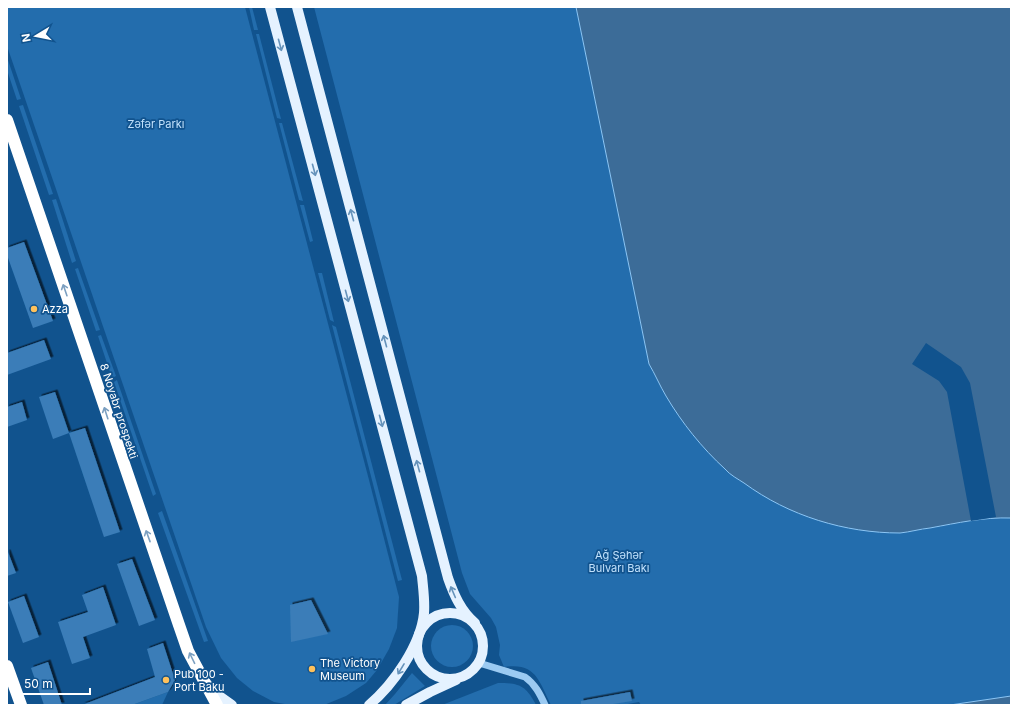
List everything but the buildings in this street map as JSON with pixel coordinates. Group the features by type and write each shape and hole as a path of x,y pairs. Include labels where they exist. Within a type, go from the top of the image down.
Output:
{"highway":[{"name":"8 Noyabr prospekti","path":"7,120 178,625 200,676 217,705"},
{"path":"7,666 21,705"}],"main road":[{"path":"270,7 422,576 424,614 417,645 419,656 424,666 432,674 442,678 453,679 464,677"},
{"path":"297,7 448,578 453,594 459,605 466,616 475,623"},
{"path":"369,705 388,688 396,677 419,634 433,617 444,613 455,613 466,616 475,623 483,642 483,653 479,663 464,677 430,692 406,705"},
{"path":"200,676 218,695 232,705"}],"street":[{"path":"479,663 525,677 537,690 545,705"}],"green space":[{"name":"Zəfər Parkı","path":"7,7 245,7 399,597 397,628 389,649 377,670 366,683 346,696 324,705 290,705 274,702 253,691 237,678 221,658 206,627 7,46"},
{"path":"249,7 252,7 258,30 254,30"},
{"name":"Ağ Şəhər Bulvarı Bakı","path":"314,7 576,7 649,364 666,396 683,422 702,446 726,470 902,533 996,517 1011,518 1011,696 950,705 641,705 639,702 622,705 551,705 539,681 530,670 515,666 504,667 499,655 500,645 496,627 491,618 470,594 462,573"},
{"path":"256,34 259,34 281,119 277,118"},
{"path":"7,57 21,99 17,100 7,70"},
{"path":"23,105 53,194 49,195 19,106"},
{"path":"279,123 282,123 303,201 299,200"},
{"path":"56,199 76,261 72,263 52,200"},
{"path":"300,205 304,205 313,241 310,242"},
{"path":"78,268 100,330 96,331 75,269"},
{"path":"318,273 322,273 334,322 330,320"},
{"path":"332,325 336,327 402,580 398,581"},
{"path":"101,335 116,376 112,378 98,336"},
{"path":"117,380 156,494 153,496 114,382"},
{"path":"162,511 208,641 204,642 158,513"},
{"path":"448,625 456,625 464,628 470,634 473,646 470,658 464,664 456,667 448,667 440,664 434,658 431,650 431,642 434,634 440,628"},
{"path":"412,673 425,686 394,705 385,705 395,694"},
{"path":"498,683 512,684 522,687 529,694 536,705 442,705"},
{"path":"168,692 162,705 132,705"}],"shaded area":[{"path":"576,7 1011,7 1011,518 991,518 900,533 859,530 838,526 799,513 761,495 729,473 700,444 672,406 649,364"},
{"path":"1011,696 1011,705 950,705"}],"pier":[{"path":"926,343 961,367 970,383 996,517 971,521 947,392 939,381 912,364"}],"place":[{"name":"Azza","path":"34,309"},
{"name":"The Victory Museum","path":"312,669"},
{"name":"Pub 100 - Port Baku","path":"166,680"}]}
